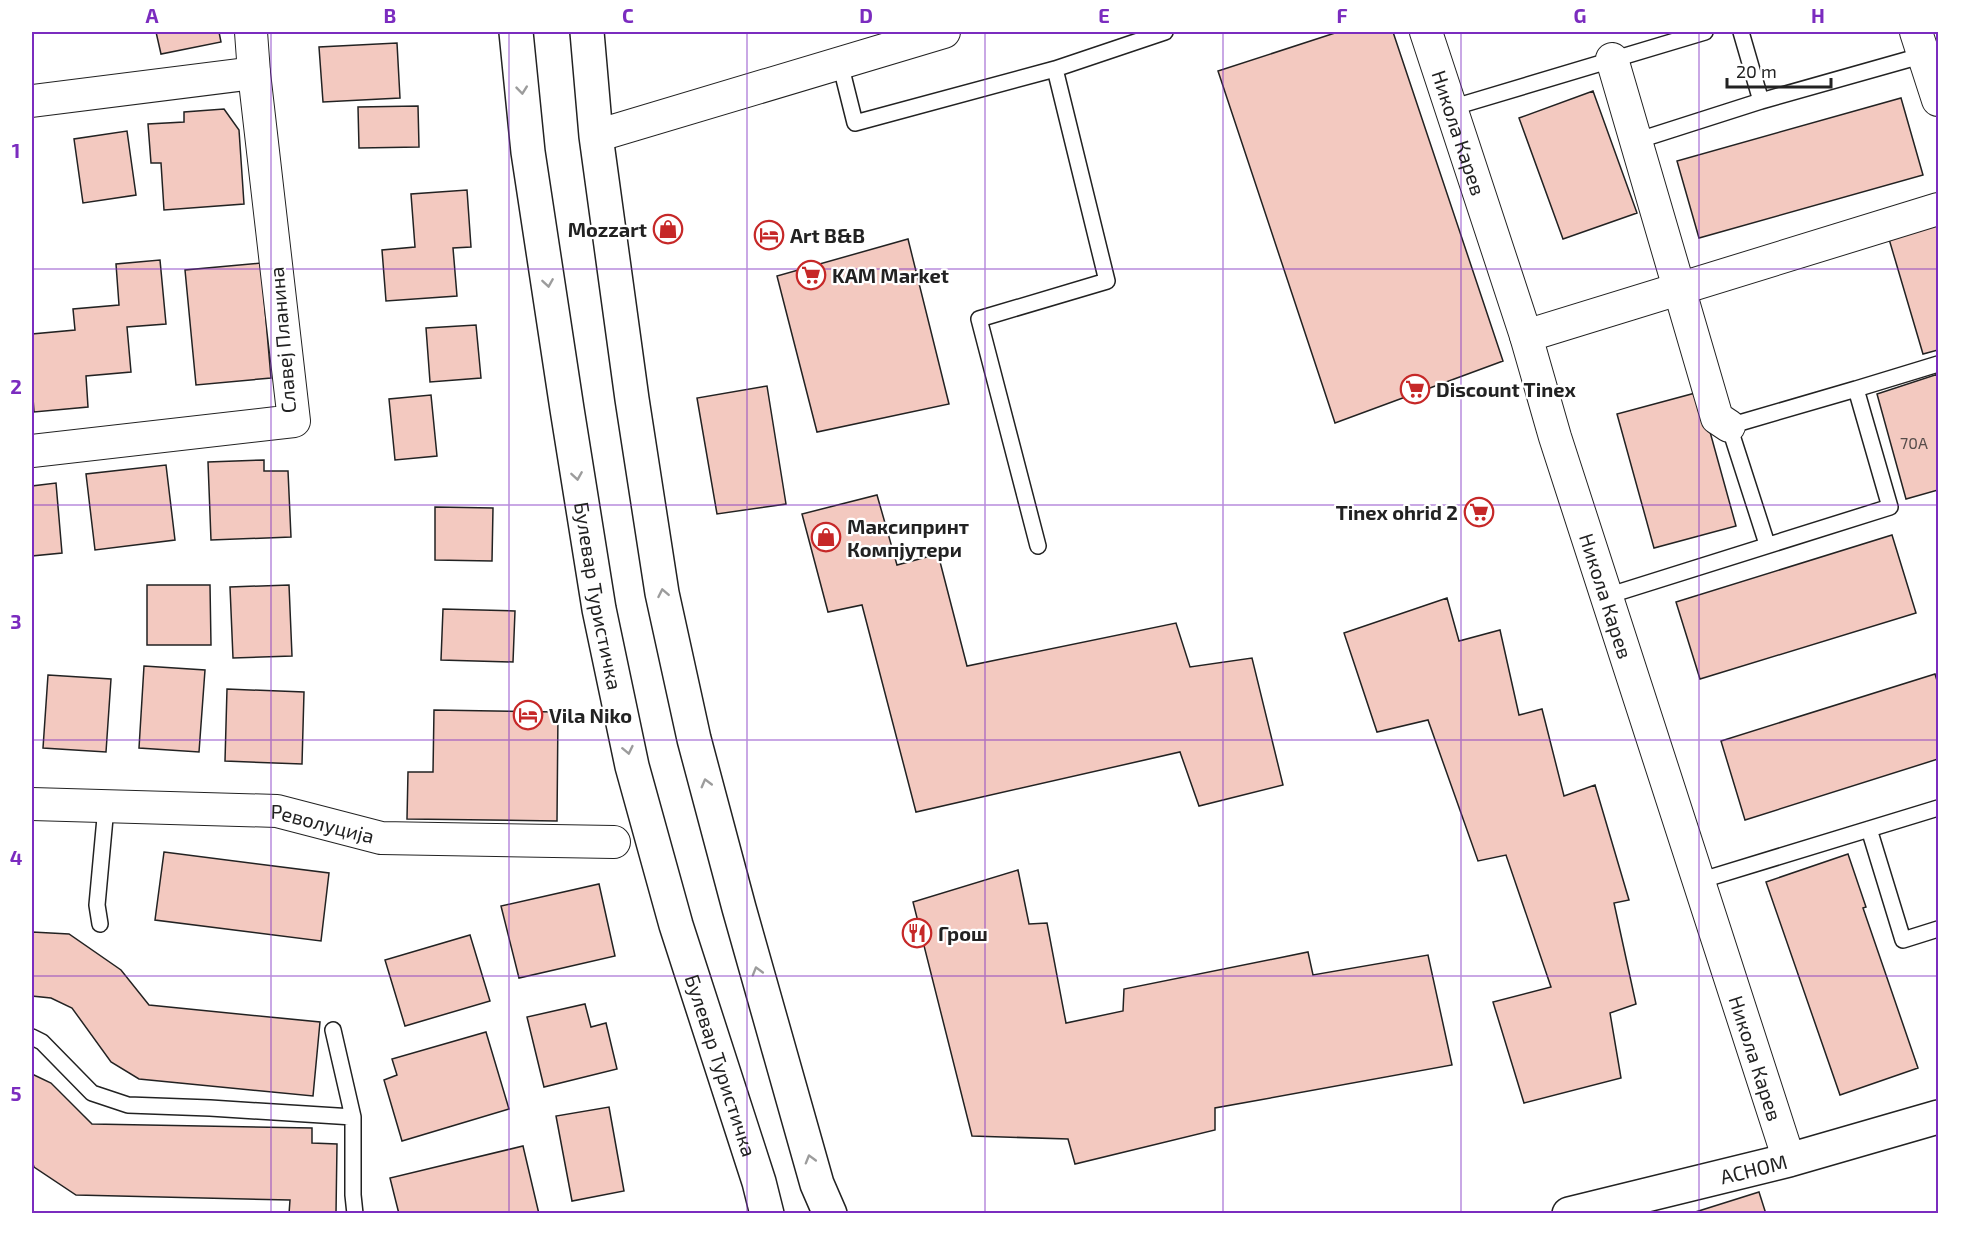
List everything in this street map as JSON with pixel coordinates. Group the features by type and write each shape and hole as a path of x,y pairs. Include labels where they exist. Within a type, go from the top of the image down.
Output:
{"main road":[{"name":"Булевар Туристичка","path":"516,32 528,152 567,409 599,609 632,766 676,925 759,1182 767,1214"},
{"path":"587,32 596,136 632,399 667,615 694,739 742,919 817,1184 830,1214"},
{"name":"АСНОМ","path":"1569,1214 1789,1160 1938,1117"}],"street":[{"name":"Славеј Планина","path":"32,451 294,421 251,32"},
{"path":"596,136 944,32"},
{"name":"Никола Карев","path":"1426,32 1526,336 1556,437 1789,1160"},
{"path":"1920,43 1938,100"},
{"path":"1612,59 1717,418 1729,426"},
{"path":"32,101 254,73"},
{"path":"1526,336 1938,209"},
{"name":"Револуција","path":"32,804 277,811 381,838 614,842"}],"lane":[{"path":"840,63 855,123 1055,69 1165,32"},
{"path":"1451,108 1705,32"},
{"path":"1741,32 1761,102"},
{"path":"1636,141 1761,102 1920,43"},
{"path":"1038,546 979,318 1107,281 1055,69"},
{"path":"1767,544 1729,426 1938,364"},
{"path":"1607,596 1890,507 1856,389"},
{"path":"100,924 97,905 106,807"},
{"path":"1699,881 1938,808"},
{"path":"1869,829 1903,940 1938,930"},
{"path":"333,1030 353,1117 355,1214"},
{"path":"32,1037 42,1042 92,1093 128,1105 353,1117"}],"building":[{"path":"156,32 219,32 221,42 161,54"},
{"path":"1338,32 1393,32 1503,361 1335,423 1218,71"},
{"path":"397,43 400,98 323,102 319,47"},
{"path":"1593,91 1637,213 1563,239 1519,118"},
{"path":"1901,98 1923,175 1699,238 1677,161"},
{"path":"418,106 419,147 359,148 358,107"},
{"path":"224,109 239,130 244,204 164,210 161,163 151,163 148,124 184,122 184,112"},
{"path":"127,131 136,195 83,203 74,139"},
{"path":"467,190 471,247 453,248 457,296 386,301 382,250 415,247 411,194"},
{"path":"1938,223 1938,350 1923,354 1889,239"},
{"path":"908,239 949,404 817,432 777,276"},
{"path":"160,260 166,324 127,327 131,372 86,376 88,407 34,412 32,334 75,330 73,309 119,305 116,264"},
{"path":"261,263 271,378 196,385 185,270"},
{"path":"476,325 481,378 430,382 426,328"},
{"path":"1938,374 1938,490 1906,499 1877,394"},
{"path":"767,386 786,504 717,514 697,398"},
{"path":"1699,392 1736,526 1654,548 1617,414"},
{"path":"431,395 437,456 395,460 389,399"},
{"path":"264,460 264,471 288,471 291,537 211,540 208,462"},
{"path":"166,465 175,540 95,550 86,474"},
{"path":"56,483 62,553 32,556 32,486"},
{"path":"877,495 897,565 938,554 967,666 1176,623 1190,667 1252,658 1283,785 1199,806 1180,752 916,812 862,605 828,612 802,514"},
{"path":"435,507 493,508 492,561 435,560"},
{"path":"1892,535 1916,613 1700,679 1676,602"},
{"path":"147,585 210,585 211,645 147,645"},
{"path":"289,585 292,656 233,658 230,587"},
{"path":"1447,598 1459,641 1500,630 1519,715 1542,709 1564,796 1595,785 1629,900 1614,903 1636,1004 1610,1013 1621,1078 1524,1103 1493,1002 1551,987 1506,855 1478,861 1428,720 1377,732 1344,633"},
{"path":"443,609 515,611 513,662 441,660"},
{"path":"144,666 205,670 199,752 139,748"},
{"path":"1935,674 1938,684 1938,759 1745,820 1721,741"},
{"path":"48,675 111,679 106,752 43,748"},
{"path":"227,689 304,692 302,764 225,761"},
{"path":"434,710 558,712 557,821 407,819 408,772 433,772"},
{"path":"164,852 329,873 321,941 155,920"},
{"path":"1848,854 1866,907 1863,908 1918,1068 1840,1095 1766,882"},
{"path":"1018,870 1029,924 1047,923 1066,1023 1123,1011 1124,989 1308,952 1313,975 1428,955 1452,1065 1215,1108 1215,1130 1075,1164 1068,1139 972,1136 913,902"},
{"path":"599,884 615,956 519,978 501,906"},
{"path":"32,932 69,934 121,970 149,1005 320,1022 313,1096 139,1079 111,1062 72,1008 51,998 32,996"},
{"path":"470,935 490,1001 405,1026 385,960"},
{"path":"585,1004 591,1027 606,1023 617,1069 544,1087 527,1017"},
{"path":"486,1032 509,1109 402,1141 384,1080 397,1075 392,1059"},
{"path":"32,1074 51,1083 92,1124 312,1128 312,1143 337,1144 336,1214 289,1214 290,1200 76,1195 34,1167 32,1161"},
{"path":"609,1107 624,1191 572,1201 556,1116"},
{"path":"523,1146 539,1214 399,1214 390,1178"},
{"path":"1759,1192 1766,1214 1689,1214"}],"place":[{"name":"Mozzart","path":"668,229"},
{"name":"Art B&B","path":"769,235"},
{"name":"KAM Market","path":"811,275"},
{"name":"Discount Tinex","path":"1415,389"},
{"name":"Tinex ohrid 2","path":"1479,512"},
{"name":"Максипринт Компјутери","path":"826,537"},
{"name":"Vila Niko","path":"528,715"},
{"name":"Грош","path":"917,933"}]}
